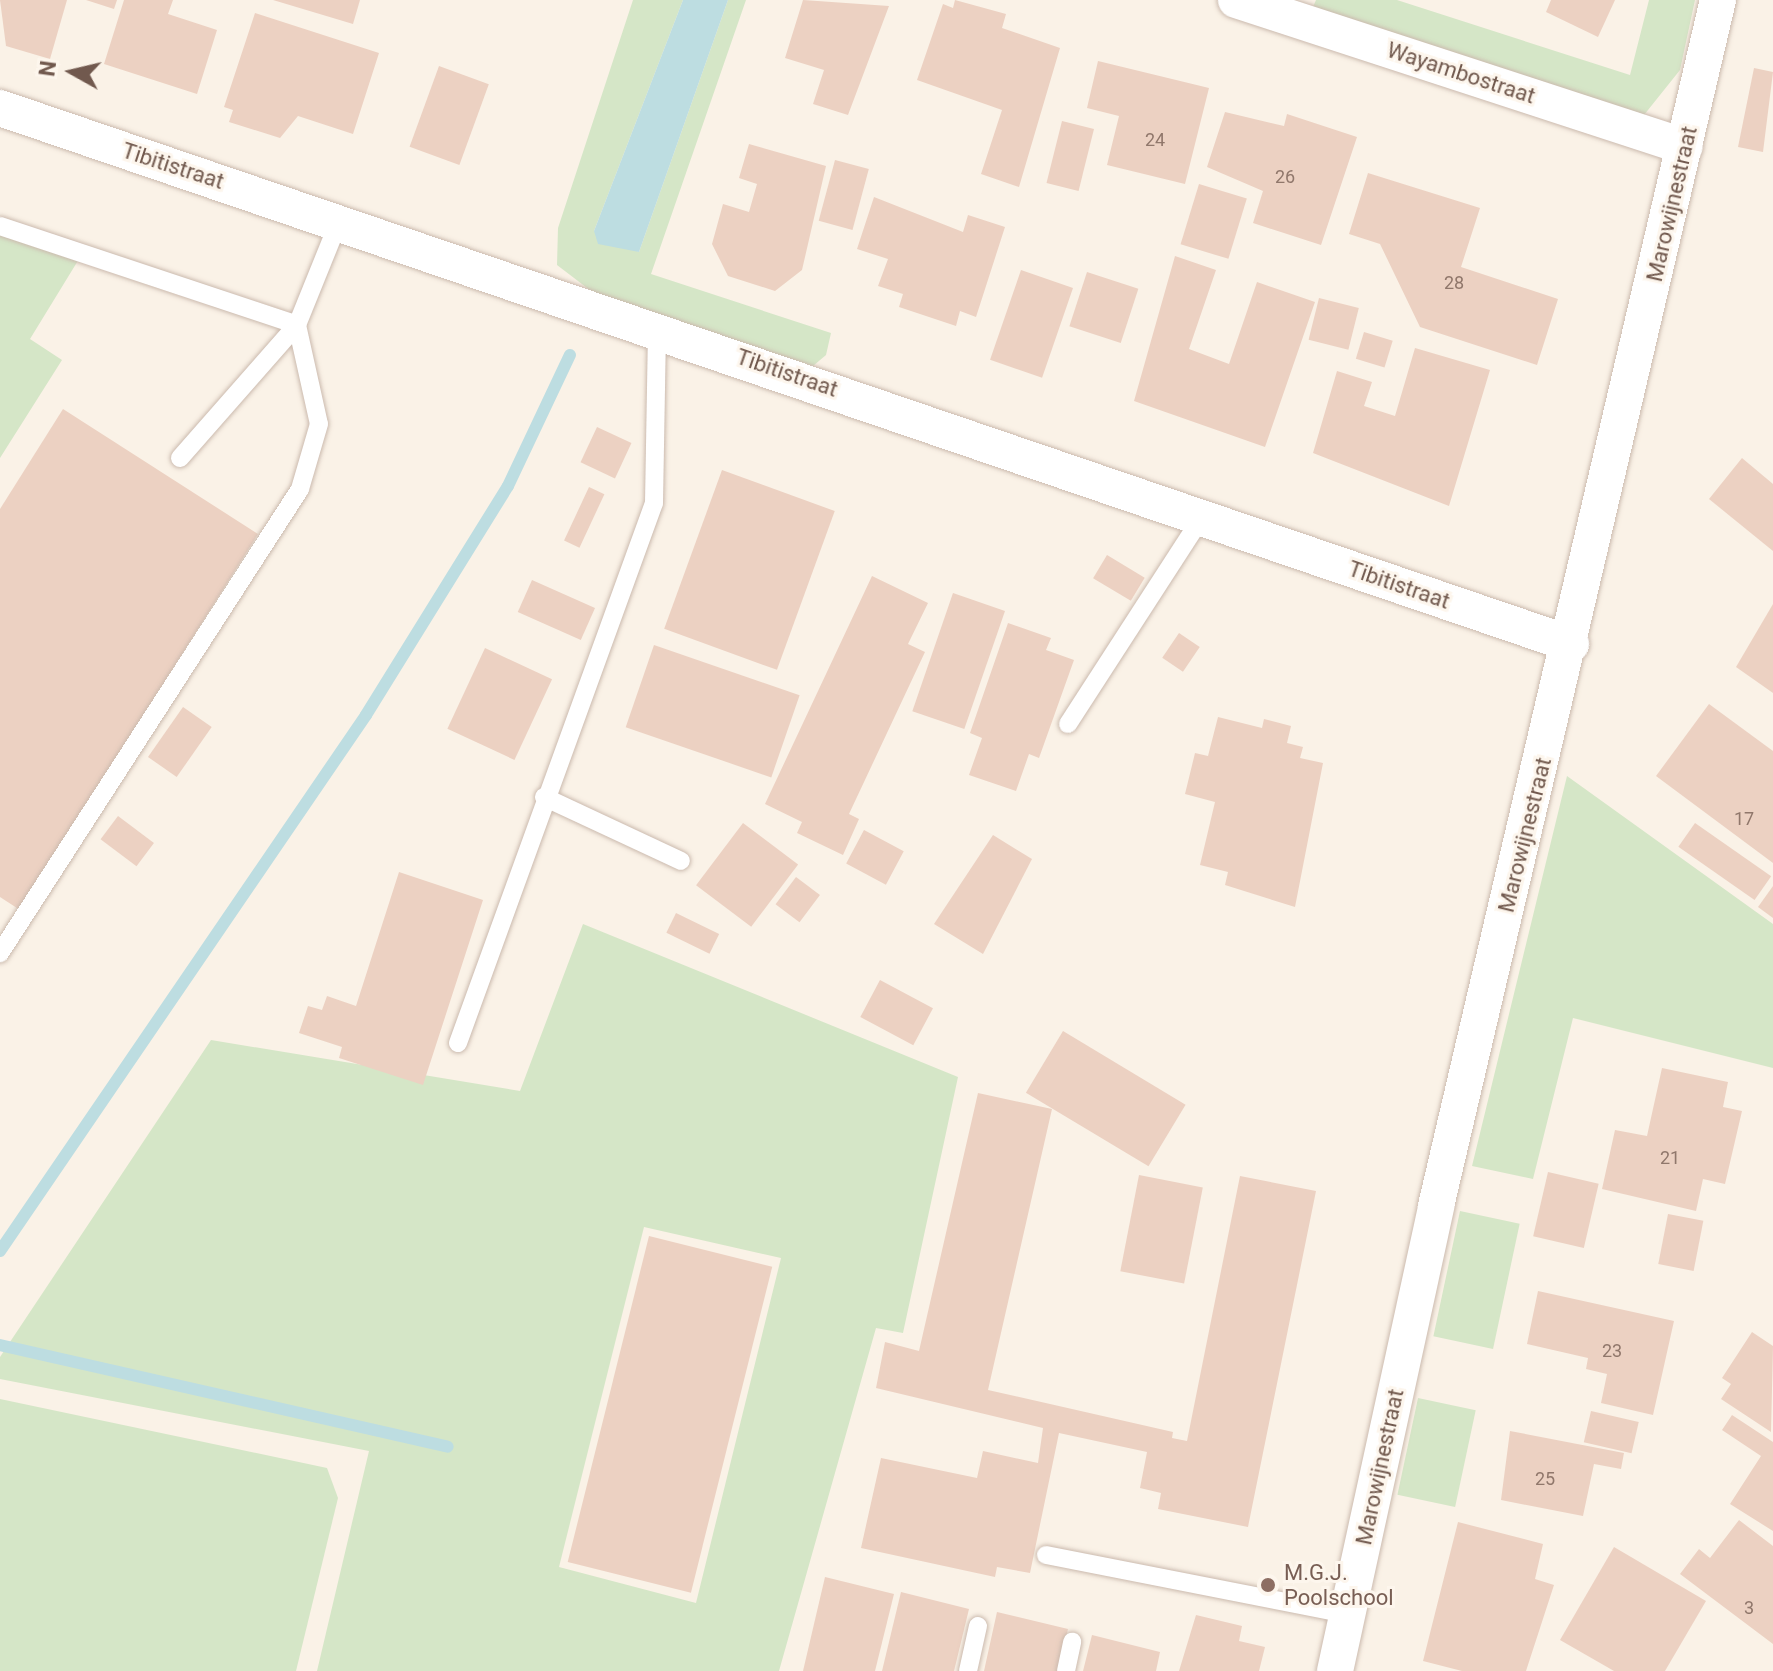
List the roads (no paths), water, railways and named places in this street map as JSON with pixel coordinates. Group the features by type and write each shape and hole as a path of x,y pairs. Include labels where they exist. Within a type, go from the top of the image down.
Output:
{"street":[{"name":"Wayambostraat","path":"1236,0 1685,147"},
{"name":"Marowijnestraat","path":"1335,1671 1436,1206 1571,644 1718,0"},
{"name":"Tibitistraat","path":"0,108 657,329 1571,644"}],"lane":[{"path":"180,458 297,325 339,221"},
{"path":"0,226 297,325"},
{"path":"0,953 300,489 319,424 297,325"},
{"path":"458,1043 544,797 654,503 657,329"},
{"path":"1068,724 1202,517"},
{"path":"544,797 681,861"},
{"path":"1046,1555 1347,1614"},
{"path":"968,1671 978,1626"},
{"path":"1066,1671 1072,1642"}],"water":[{"path":"683,0 728,0 639,252 598,244 594,231"}],"waterway":[{"path":"0,1251 366,715 508,486 570,355"},
{"path":"0,1345 448,1447"}],"place":[{"name":"M.G.J. Poolschool","path":"1268,1585"}]}
